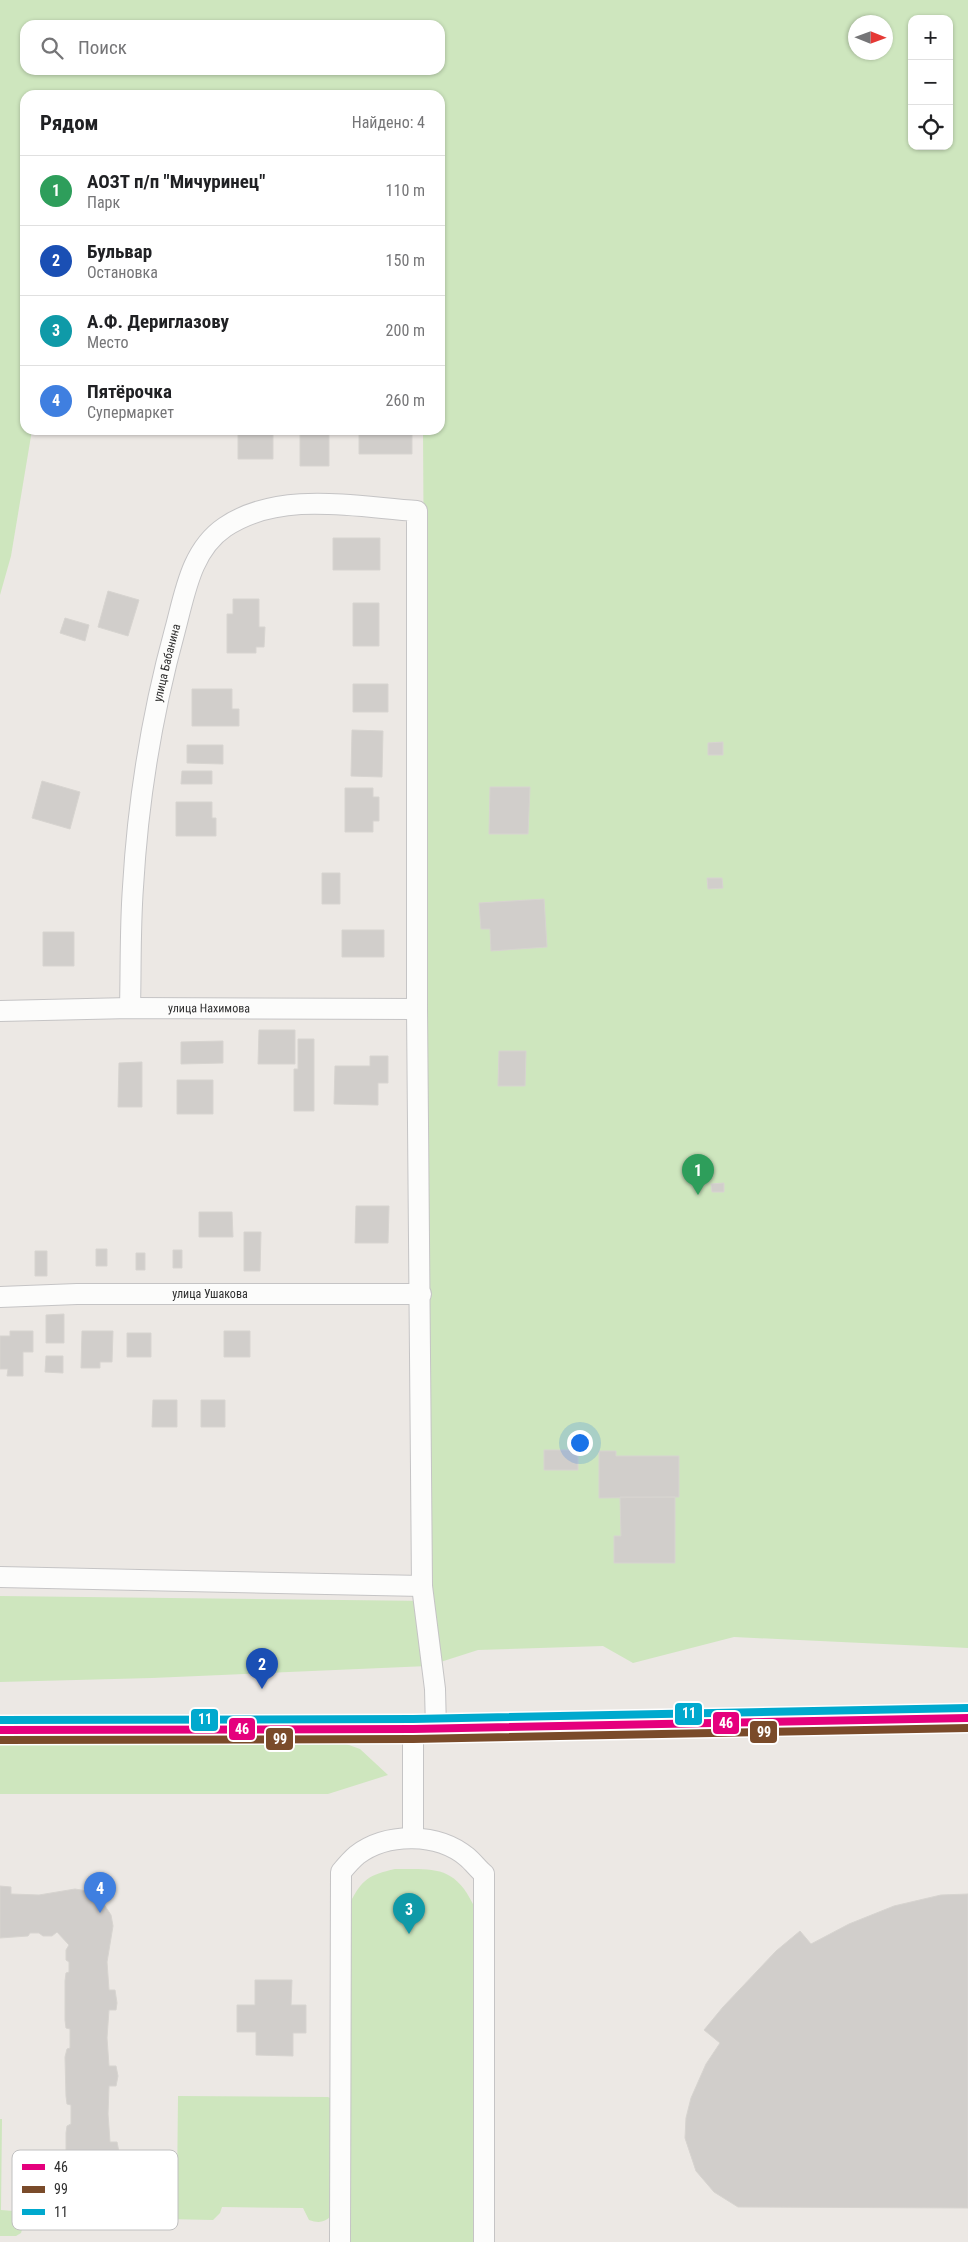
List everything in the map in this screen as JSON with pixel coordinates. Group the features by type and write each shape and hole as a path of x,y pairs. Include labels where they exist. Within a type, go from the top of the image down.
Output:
{"main road":[{"path":"0,1730 424,1729 968,1718"}],"street":[{"name":"улица Бабанина","path":"130,1008 132,888 141,793 160,685 190,573 207,544 225,527 263,509 313,503 418,512 417,1009"},
{"name":"улица Нахимова","path":"0,1011 130,1008 417,1009"},
{"path":"414,1837 424,1729 435,1690 422,1586 421,1294 417,1009"},
{"name":"улица Ушакова","path":"0,1297 77,1294 421,1294"},
{"path":"0,1577 422,1586"},
{"path":"340,2242 341,1872 358,1855 380,1843 414,1837 446,1845 467,1857 484,1874 484,2242"}],"green space":[{"path":"0,0 968,0 968,1648 734,1637 633,1663 603,1646 478,1650 428,1666 152,1678 0,1682 0,1596 430,1601 423,435 445,435 445,90 20,90 20,435 31,435 11,556 0,595"},
{"path":"338,1741 360,1749 388,1775 328,1794 0,1794 0,1742"},
{"path":"395,1869 431,1870 450,1876 466,1891 473,1904 473,2242 351,2242 350,1903 358,1888 367,1879 379,1873"},
{"path":"178,2096 328,2097 332,2099 331,2216 326,2220 318,2222 309,2220 303,2208 222,2207 220,2213 213,2220 178,2219"},
{"path":"0,2119 2,2119 1,2210 12,2211 12,2230 22,2230 16,2236 0,2236"}],"building":[{"path":"238,435 273,435 273,459 238,459"},
{"path":"300,435 329,435 329,466 300,466"},
{"path":"359,435 412,435 412,454 359,454"},
{"path":"333,538 380,538 380,570 333,570"},
{"path":"108,591 139,600 128,636 98,627"},
{"path":"233,599 259,599 259,627 265,627 264,647 256,647 256,653 227,653 227,614 233,614"},
{"path":"353,603 379,603 379,646 353,646"},
{"path":"65,618 89,625 85,641 60,633"},
{"path":"353,684 388,684 388,712 353,712"},
{"path":"192,689 232,689 232,709 239,709 239,726 192,726"},
{"path":"352,730 383,731 382,777 351,776"},
{"path":"723,742 723,755 708,755 708,743"},
{"path":"187,745 223,745 223,764 187,763"},
{"path":"182,771 212,771 212,784 181,784"},
{"path":"42,781 80,792 70,829 32,818"},
{"path":"490,787 530,787 528,834 489,834"},
{"path":"345,788 373,788 373,797 379,797 379,821 373,821 373,832 345,832"},
{"path":"176,802 212,802 212,818 216,818 216,836 176,836"},
{"path":"322,873 340,873 340,904 322,904"},
{"path":"707,878 722,878 723,888 708,889"},
{"path":"544,899 547,947 491,951 490,929 481,929 479,903"},
{"path":"342,930 384,930 384,957 342,957"},
{"path":"43,932 74,932 74,966 43,966"},
{"path":"259,1030 295,1030 295,1064 258,1064"},
{"path":"298,1039 314,1039 314,1111 294,1111 294,1069 298,1069"},
{"path":"223,1041 223,1063 181,1064 181,1042"},
{"path":"499,1051 526,1051 525,1086 498,1086"},
{"path":"370,1056 388,1056 388,1083 378,1083 378,1105 334,1104 335,1066 370,1066"},
{"path":"142,1062 142,1107 118,1107 119,1063"},
{"path":"177,1080 213,1080 213,1114 177,1114"},
{"path":"724,1183 724,1192 712,1192 711,1184"},
{"path":"356,1206 389,1206 388,1243 355,1243"},
{"path":"199,1212 232,1212 233,1237 199,1237"},
{"path":"244,1232 261,1232 260,1271 244,1271"},
{"path":"96,1249 107,1249 107,1266 96,1266"},
{"path":"173,1250 182,1250 182,1268 173,1268"},
{"path":"35,1251 47,1251 47,1276 35,1276"},
{"path":"136,1253 145,1253 145,1270 136,1270"},
{"path":"64,1314 64,1343 46,1343 46,1315"},
{"path":"10,1331 33,1331 33,1352 23,1352 23,1376 7,1376 8,1369 0,1369 0,1336 10,1336"},
{"path":"82,1331 113,1331 112,1362 100,1362 100,1368 81,1368"},
{"path":"224,1331 250,1331 250,1357 224,1357"},
{"path":"127,1333 151,1333 151,1357 127,1357"},
{"path":"46,1356 63,1356 63,1373 45,1372"},
{"path":"153,1400 177,1400 177,1427 152,1427"},
{"path":"201,1400 225,1400 225,1427 201,1427"},
{"path":"544,1450 578,1450 578,1470 544,1470"},
{"path":"599,1451 616,1451 616,1456 679,1456 679,1497 599,1498"},
{"path":"620,1497 675,1497 675,1563 614,1563 614,1536 621,1536"},
{"path":"0,1886 11,1887 11,1894 39,1895 75,1889 87,1891 101,1900 111,1915 113,1926 107,1962 109,1990 115,1990 117,2003 116,2010 109,2010 107,2038 109,2066 116,2066 118,2076 116,2086 109,2086 108,2114 110,2142 117,2142 119,2150 66,2150 67,2126 71,2124 71,2105 67,2104 66,2096 65,2057 67,2049 70,2048 70,2029 66,2028 65,2020 65,1981 66,1973 69,1972 66,1950 69,1945 57,1932 52,1936 30,1933 28,1936 0,1938"},
{"path":"968,1894 968,2208 738,2207 714,2192 696,2171 685,2138 686,2118 691,2098 706,2064 720,2043 704,2030 723,2007 776,1951 800,1931 811,1944 849,1924 894,1906 941,1895"},
{"path":"255,1980 292,1980 291,2005 306,2005 306,2033 293,2033 293,2056 256,2055 256,2032 237,2032 237,2005 255,2005"}],"transit line":[{"name":"11","path":"0,1720 413,1719 968,1708"},
{"name":"46","path":"0,1730 413,1729 968,1718"},
{"name":"99","path":"0,1740 413,1739 968,1728"}],"place":[{"name":"АОЗТ п/п \"Мичуринец\"","path":"698,1195"},
{"name":"Бульвар","path":"262,1689"},
{"name":"Пятёрочка","path":"100,1913"},
{"name":"А.Ф. Дериглазову","path":"409,1934"}]}
